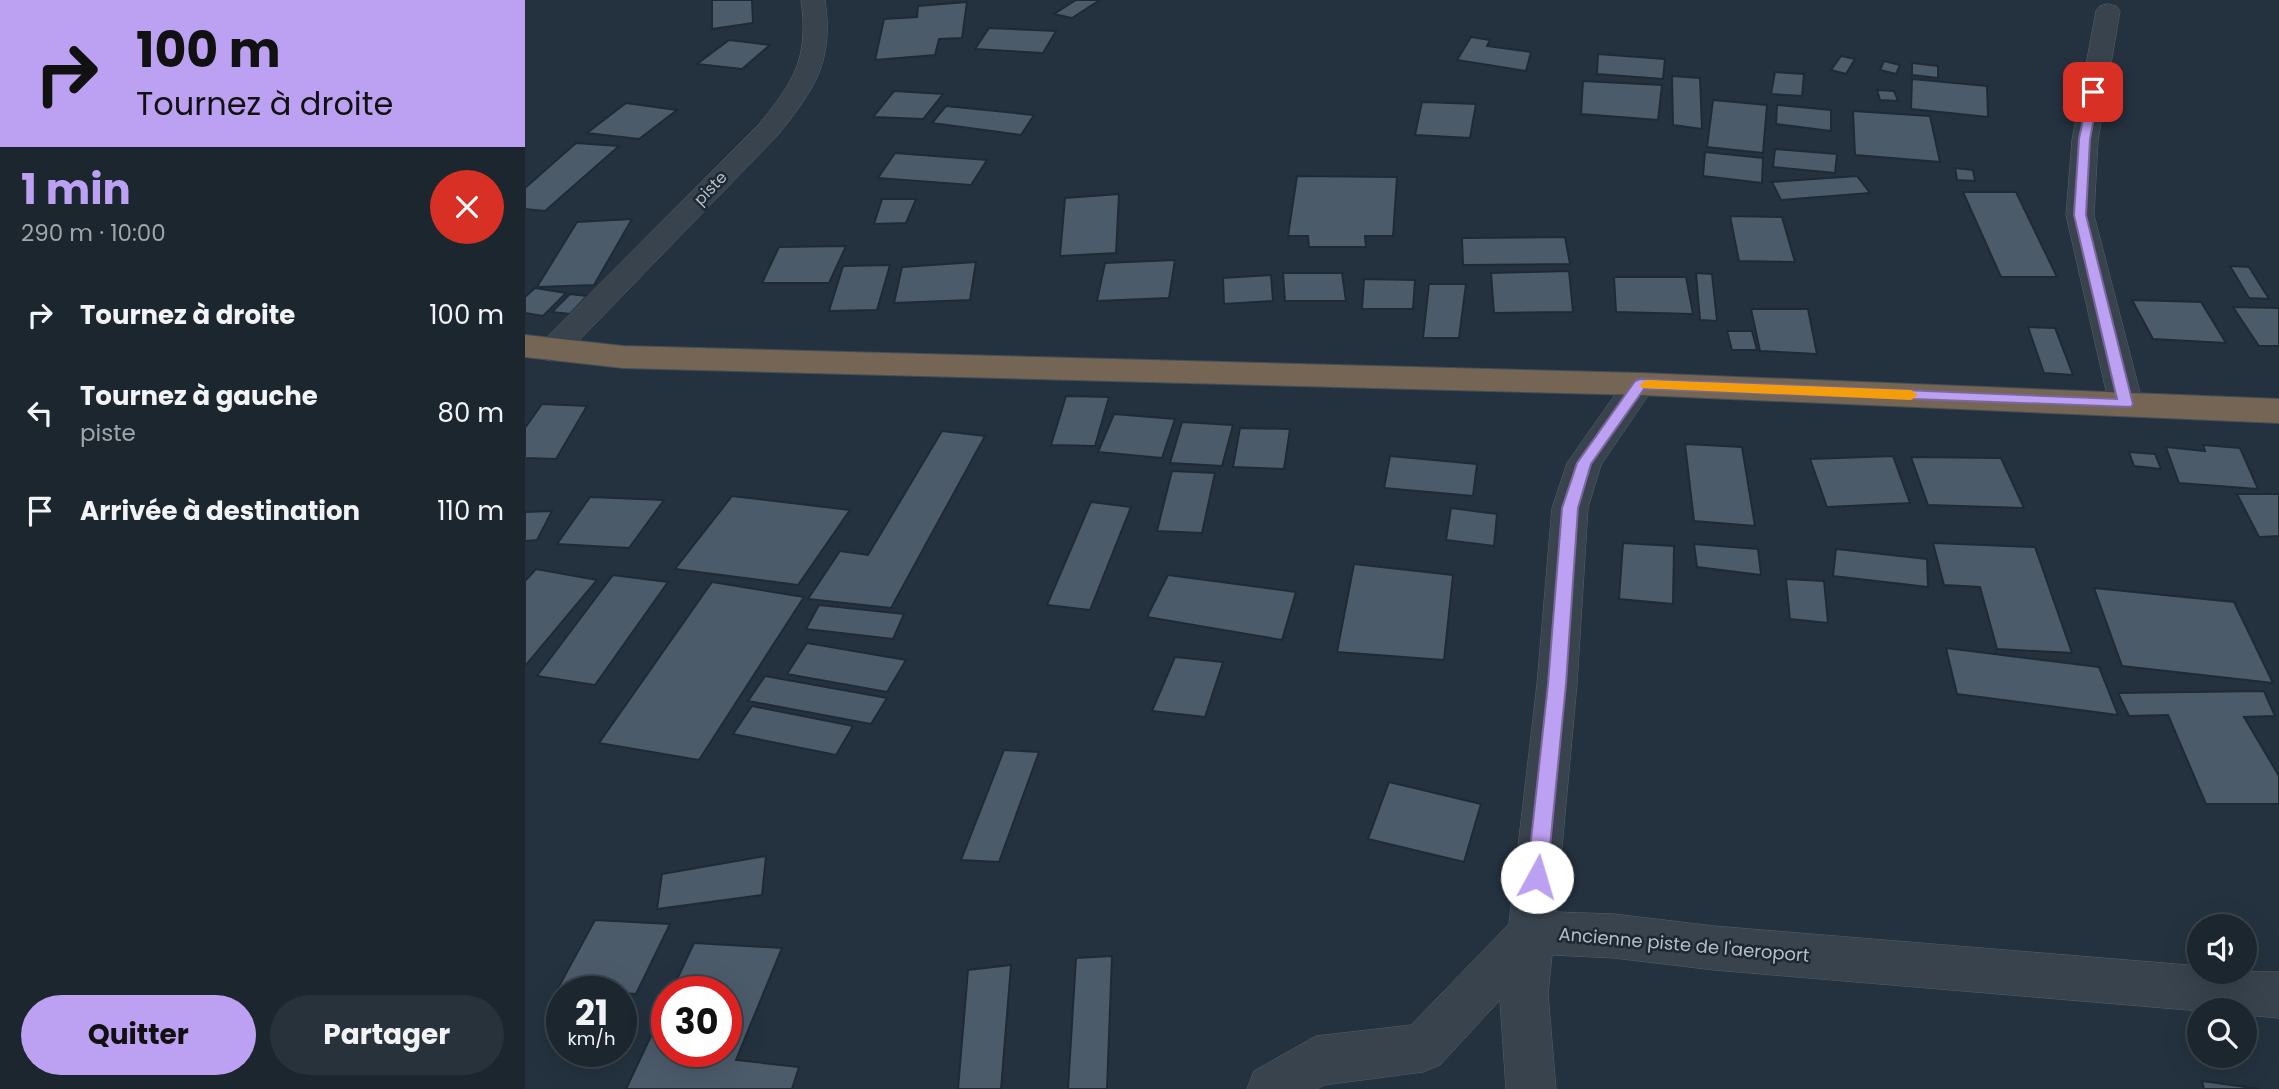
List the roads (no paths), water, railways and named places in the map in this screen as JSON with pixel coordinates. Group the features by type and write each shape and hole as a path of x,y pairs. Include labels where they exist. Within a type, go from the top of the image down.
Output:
{"highway":[{"path":"538,349 623,357 1640,384 2279,411"}],"street":[{"name":"piste","path":"538,349 769,130 788,106 817,59 818,24 813,0"},
{"path":"2108,11 2085,139 2080,215 2126,404"},
{"path":"1531,1089 1524,994 1557,684 1570,508 1584,463 1640,384"},
{"path":"1272,1089 1316,1061 1423,1048 1531,933"},
{"name":"Ancienne piste de l'aeroport","path":"1531,933 1614,936 1728,949 2279,995"}]}
